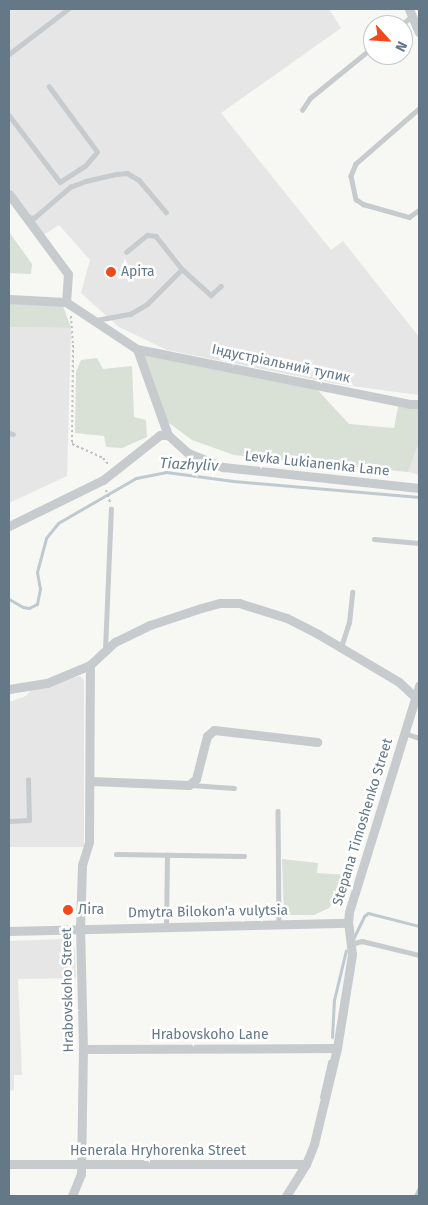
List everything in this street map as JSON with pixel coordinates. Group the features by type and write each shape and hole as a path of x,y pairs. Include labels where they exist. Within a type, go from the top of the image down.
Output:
{"street":[{"path":"410,12 419,32"},
{"path":"9,194 68,274 66,302"},
{"path":"9,299 66,302 137,349 168,435 160,435 103,480 9,526"},
{"name":"Індустріальний тупик","path":"137,349 410,404 419,404"},
{"name":"Levka Lukianenka Lane","path":"168,435 188,453 223,468 419,488"},
{"path":"9,690 47,683 90,665 115,642 150,625 201,608 230,603 261,609 287,618 341,647 399,682 416,698"},
{"name":"Hrabovskoho Street","path":"72,1196 81,1174 83,1049 80,929 82,865 89,842 91,781 90,665"},
{"name":"Stepana Timoshenko Street","path":"286,1196 306,1164 314,1144 337,1048 352,954 348,923 349,912 419,686"},
{"path":"91,781 189,785 196,779 207,736 214,730 317,742"},
{"name":"Dmytra Bilokon'a vulytsia","path":"9,931 348,923"},
{"name":"Hrabovskoho Lane","path":"83,1049 337,1048"},
{"name":"Henerala Hryhorenka Street","path":"9,1164 306,1164"}],"lane":[{"path":"9,54 68,9"},
{"path":"302,110 310,98 363,56"},
{"path":"9,115 60,182 85,166 97,152 49,87"},
{"path":"419,109 356,164 351,176 356,199 363,204 410,217 419,210"},
{"path":"26,217 34,218 70,187 86,180 127,173 139,180 166,212"},
{"path":"126,252 147,235 156,236 182,270 211,295 221,286"},
{"path":"95,321 130,314 146,304 182,270"},
{"path":"105,650 111,509"},
{"path":"374,539 419,542"},
{"path":"341,647 349,623 352,592"},
{"path":"404,733 419,738"},
{"path":"9,821 29,820 28,780"},
{"path":"189,785 234,788"},
{"path":"278,811 279,924"},
{"path":"116,854 244,856"},
{"path":"166,927 167,855"},
{"path":"351,944 362,941 419,955"}],"path":[{"path":"66,302 73,325 72,444 103,458 108,463 103,480"},
{"path":"106,491 109,499"}],"shaded area":[{"path":"9,9 329,9 341,28 221,113 331,250 343,241 419,337 419,395 337,384 167,350 119,327 81,293 90,260 59,225 42,236 9,187"},
{"path":"9,232 32,264 31,274 9,273"},
{"path":"9,303 63,306 71,328 9,327"},
{"path":"9,327 71,328 67,476 9,503"},
{"path":"137,349 313,385 349,424 394,428 399,402 419,404 419,443 408,472 234,455 192,440 161,417"},
{"path":"97,358 103,369 132,366 134,417 146,420 147,437 122,448 106,447 104,436 75,433 76,372 81,360"},
{"path":"419,443 419,475 408,472"},
{"path":"80,676 84,680 84,847 9,847 9,702 26,696 33,688"},
{"path":"282,859 318,863 317,873 347,875 341,891 329,908 314,915 287,915 284,913"},
{"path":"67,939 75,948 76,978 18,979 22,1075 14,1075 14,1090 9,1091 9,941"}],"waterway":[{"name":"Tiazhyliv","path":"9,599 23,607 29,608 37,604 40,589 37,572 46,538 58,523 136,478 166,472 233,481 419,497"},
{"path":"353,939 364,916 368,913 419,926"},
{"path":"332,1037 334,1000 346,950"},
{"path":"321,1097 329,1061"},
{"path":"415,1196 419,1187"}],"place":[{"name":"Аріта","path":"111,272"},
{"name":"Ліга","path":"68,910"}]}
